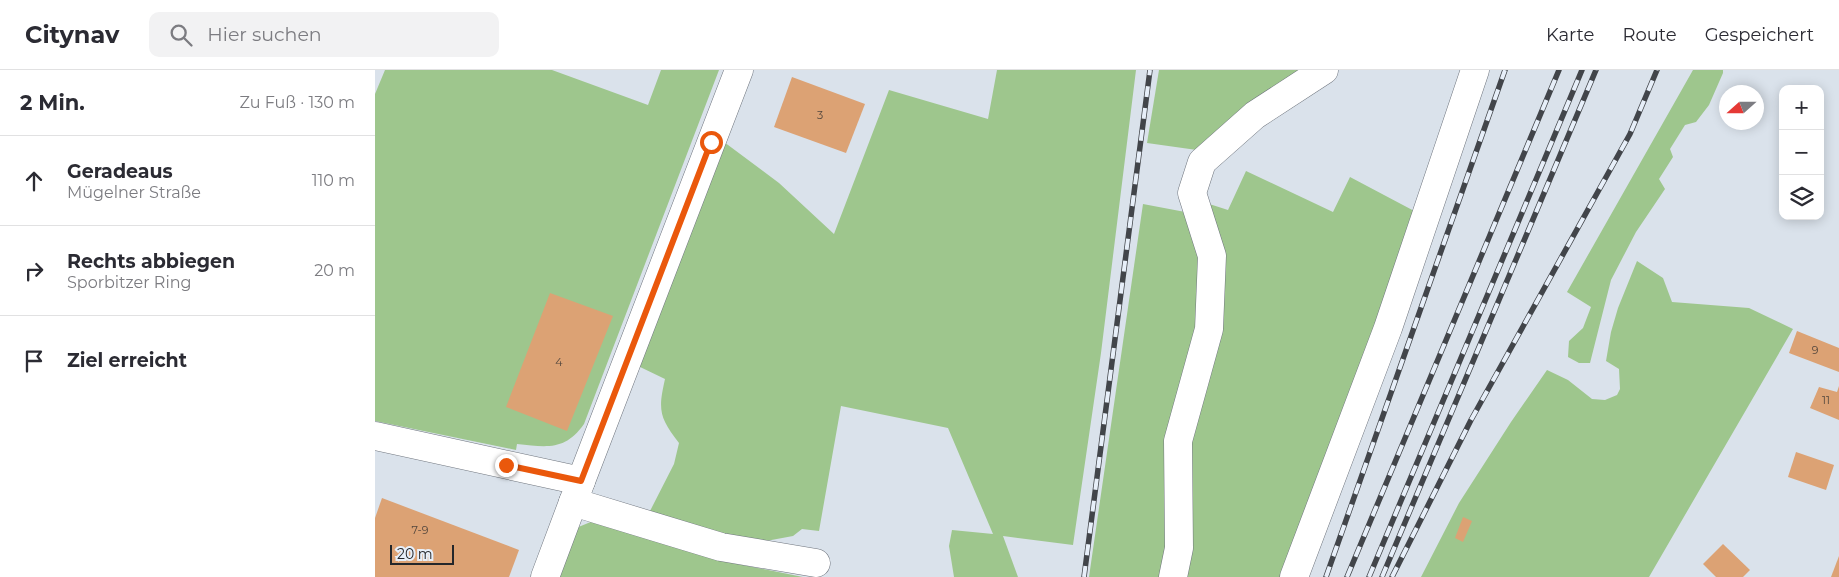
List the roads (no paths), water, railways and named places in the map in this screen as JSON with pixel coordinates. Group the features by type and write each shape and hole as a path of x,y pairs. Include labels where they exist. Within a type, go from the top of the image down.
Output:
{"street":[{"path":"545,577 739,70"},
{"path":"1173,577 1179,548 1178,441 1209,330 1212,256 1192,193 1202,162 1255,115 1325,70"},
{"path":"1294,577 1388,328 1475,70"},
{"path":"375,436 577,491 721,547 816,563"}],"railway":[{"path":"1084,577 1150,70"},
{"path":"1326,577 1505,70"},
{"path":"1347,577 1559,70"},
{"path":"1369,577 1582,70"},
{"path":"1382,577 1596,70"},
{"path":"1392,577 1471,420 1630,134 1657,70"}]}
